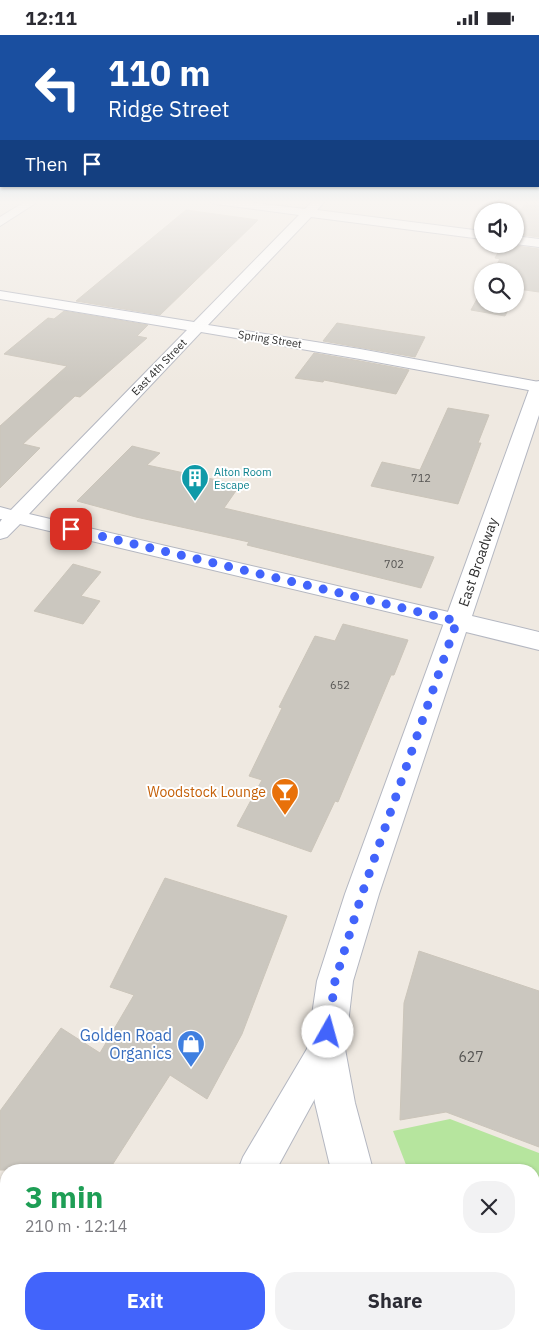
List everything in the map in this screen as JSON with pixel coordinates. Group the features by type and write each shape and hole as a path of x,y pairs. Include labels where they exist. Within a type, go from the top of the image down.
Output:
{"street":[{"name":"East 4th Street","path":"0,533 8,514 197,327 260,262"},
{"name":"Spring Street","path":"0,295 360,354 539,387"},
{"name":"East Broadway","path":"350,1164 335,1103 326,1049 335,981 362,894 539,387"},
{"path":"8,514 539,641"},
{"path":"259,1164 326,1049"}],"green space":[{"path":"450,1119 539,1153 539,1164 406,1164 393,1131"}],"building":[{"path":"123,262 215,262 160,315 76,301"},
{"path":"498,262 539,262 539,292 524,290 524,263"},
{"path":"64,311 148,325 137,336 147,338 80,397 75,396 23,444 40,448 0,488 0,426 67,366 4,354 48,318 54,319"},
{"path":"488,313 506,313 505,316"},
{"path":"337,323 425,337 415,357 323,341"},
{"path":"314,353 409,370 396,394 324,380 323,382 295,378"},
{"path":"448,408 489,415 478,443 481,443 458,504 371,486 382,462 420,470"},
{"path":"132,446 160,453 147,465 240,485 224,508 434,557 421,588 247,545 249,542 136,517 77,501"},
{"path":"73,564 101,572 81,596 100,601 83,624 34,611"},
{"path":"343,624 408,640 394,675 391,675 338,802 335,801 311,852 237,826 262,780 249,776 282,708 279,707 315,636 335,641"},
{"path":"165,878 287,916 242,1034 207,1099 170,1075 113,1164 0,1164 0,1111 61,1028 100,1053 134,995 110,987"},
{"path":"419,951 539,991 539,1147 446,1112 400,1120 404,1003"}],"place":[{"name":"Alton Room Escape","path":"195,502"},
{"name":"Woodstock Lounge","path":"285,816"},
{"name":"Golden Road Organics","path":"191,1068"}],"route":[{"path":"71,529 457,621 362,894 335,981 328,1032"}]}
